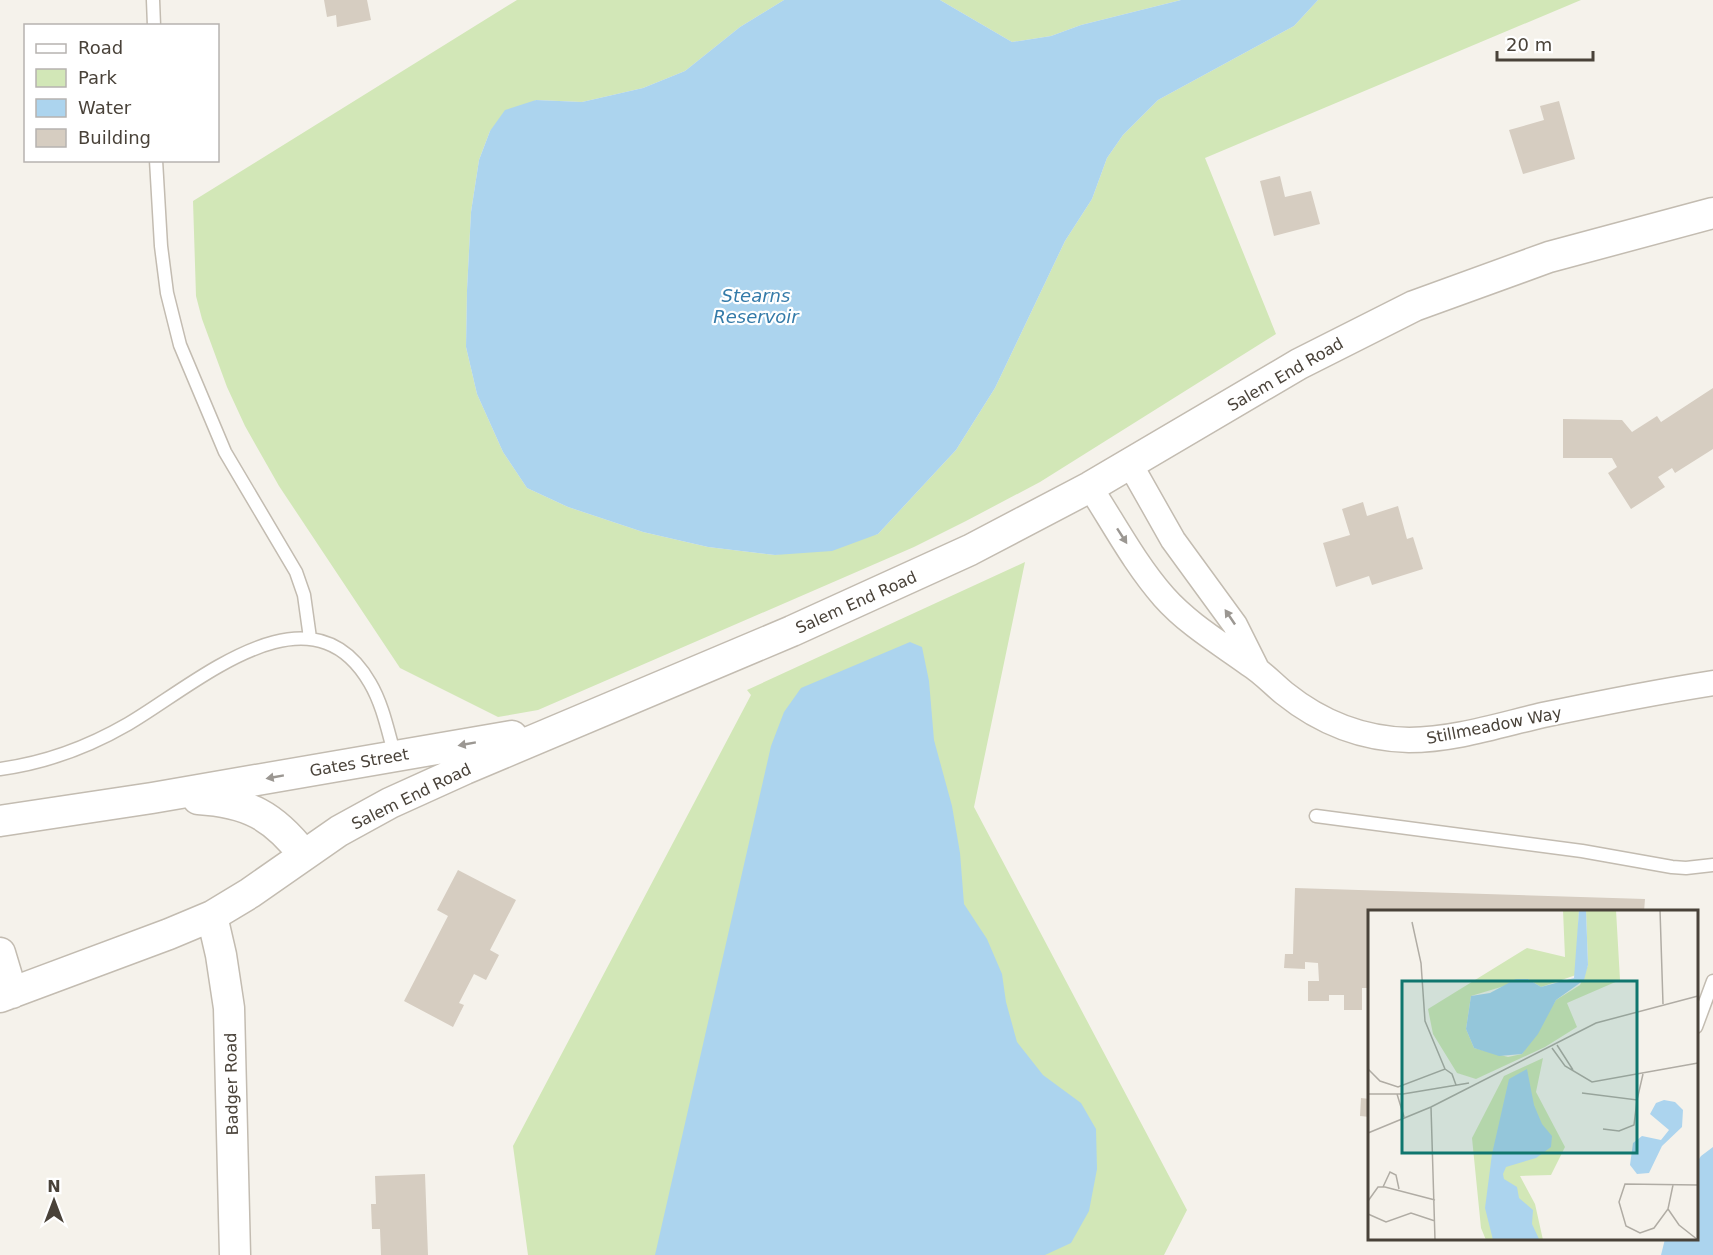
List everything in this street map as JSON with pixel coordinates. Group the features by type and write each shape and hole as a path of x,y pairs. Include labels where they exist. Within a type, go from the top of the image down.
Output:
{"street":[{"name":"Salem End Road","path":"6,995 161,938 212,916 250,893 339,831 371,813 465,769 879,592 980,545 1090,487 1299,364 1414,306 1550,258 1713,213"},
{"name":"Stillmeadow Way","path":"1130,464 1173,540 1235,624 1257,669"},
{"name":"Stillmeadow Way","path":"1090,487 1164,597 1189,621 1257,669 1285,694 1326,720 1349,730 1372,736 1411,740 1451,736 1600,702 1713,683"},
{"name":"Gates Street","path":"0,821 152,798 566,727"},
{"name":"Gates Street","path":"152,798 209,799 246,807 274,822 304,855"},
{"name":"Badger Road","path":"212,916 229,1008 235,1255"},
{"path":"0,953 6,995"}],"lane":[{"path":"153,0 154,24"},
{"path":"156,162 162,258 167,293 180,345 225,452 296,572 304,595 310,638"},
{"path":"0,769 42,760 102,738 218,667 258,647 279,640 310,638 339,648 353,660 365,676 379,704 395,756"},
{"path":"1316,816 1591,852 1672,867 1713,865"},
{"path":"1698,1022 1713,981"}],"green space":[{"path":"517,0 784,0 740,27 685,71 643,88 582,102 536,100 490,131 479,160 471,212 466,347 477,394 503,452 527,488 568,507 643,532 708,547 775,555 878,534 956,450 995,388 1065,241 1092,199 1107,158 1123,135 1158,100 1294,26 1318,0 1581,0 1205,158 1276,334 1040,482 914,547 538,710 498,717 400,668 279,486 245,426 227,387 202,319 196,296 193,201"},
{"path":"940,0 1181,0 1081,25 1051,36 1012,42"},
{"path":"1025,562 974,807 1187,1210 1164,1255 528,1255 513,1146 751,695 747,690"}],"water":[{"name":"Stearns Reservoir","path":"784,0 940,0 1012,42 1051,36 1081,25 1181,0 1318,0 1294,26 1158,100 1123,135 1107,158 1092,199 1065,241 995,388 956,450 878,534 832,551 775,555 708,547 643,532 568,507 527,488 503,452 477,394 466,347 471,212 479,160 490,131 505,110 536,100 582,102 643,88 685,71 740,27"},
{"path":"910,642 922,647 929,681 934,740 952,806 960,853 964,904 987,939 1002,974 1006,1002 1017,1042 1043,1075 1081,1103 1096,1129 1097,1169 1089,1211 1071,1243 1045,1255 655,1255 771,746 784,712 801,688"},
{"path":"1713,1147 1713,1255 1661,1255 1665,1240 1698,1240 1698,1160"}],"building":[{"path":"324,0 367,0 371,20 337,27 336,15 327,17"},
{"path":"1559,101 1575,159 1523,174 1509,130 1544,120 1540,106"},
{"path":"1280,176 1285,197 1311,191 1320,224 1274,236 1260,181"},
{"path":"1713,388 1713,449 1675,473 1672,468 1658,477 1665,487 1631,509 1608,473 1617,467 1612,458 1563,458 1563,419 1622,420 1632,432 1657,416 1661,422"},
{"path":"1363,502 1367,516 1398,506 1407,539 1413,537 1423,569 1372,585 1369,576 1336,587 1323,543 1350,535 1342,509"},
{"path":"458,870 516,900 490,950 499,955 486,980 474,974 459,1003 464,1005 453,1027 404,1001 448,916 437,910"},
{"path":"1295,888 1645,899 1644,910 1368,910 1368,988 1362,988 1362,1010 1344,1010 1344,995 1329,995 1329,1001 1308,1001 1308,981 1319,981 1318,963 1305,962 1305,969 1284,968 1285,954 1293,954"},
{"path":"1361,1098 1368,1099 1368,1117 1360,1116"},
{"path":"425,1174 428,1255 381,1255 380,1229 372,1229 371,1204 376,1204 375,1176"}]}
